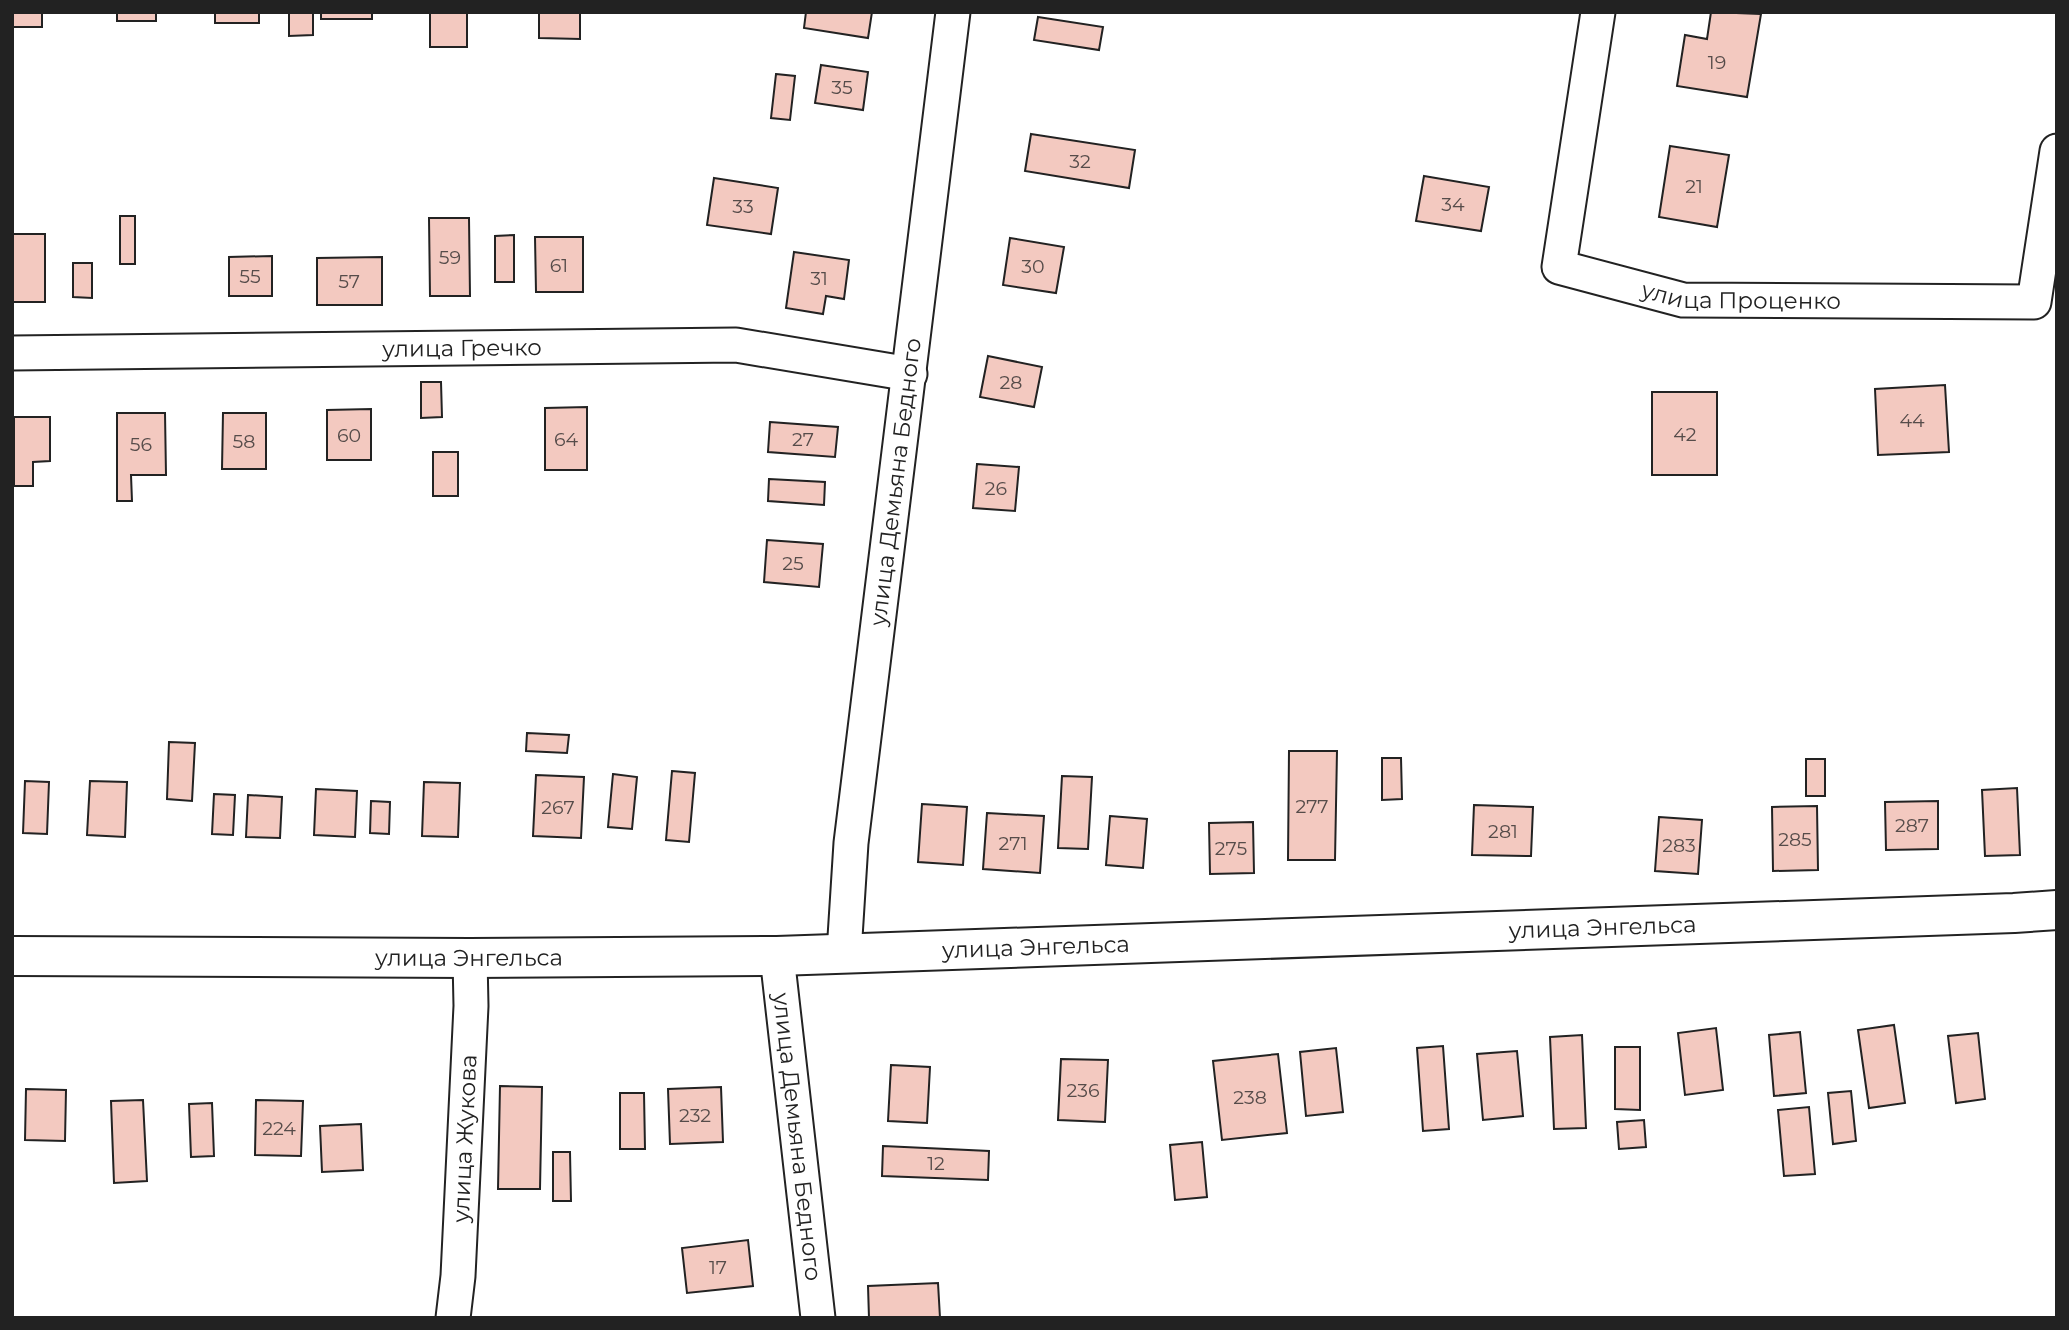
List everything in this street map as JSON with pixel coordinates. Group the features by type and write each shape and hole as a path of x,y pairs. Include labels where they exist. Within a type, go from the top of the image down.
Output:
{"street":[{"name":"улица Демьяна Бедного","path":"844,953 851,843 953,12"},
{"name":"улица Проценко","path":"1598,12 1559,267 1683,300 2034,302 2057,151"},
{"name":"улица Гречко","path":"12,353 736,345 910,374"},
{"name":"улица Энгельса","path":"12,956 776,956 2014,914 2057,910"},
{"name":"улица Демьяна Бедного","path":"776,956 818,1318"},
{"name":"улица Жукова","path":"453,1318 471,1006 470,958"}],"building":[{"path":"12,12 42,12 42,27 12,27"},
{"path":"117,12 156,12 156,21 117,21"},
{"path":"215,12 259,12 259,23 215,23"},
{"path":"289,12 313,12 313,35 289,36"},
{"path":"321,12 372,12 372,19 321,19"},
{"path":"430,12 467,12 467,47 430,47"},
{"path":"539,12 580,12 580,39 539,38"},
{"path":"806,12 872,12 868,38 804,28"},
{"path":"1711,12 1761,14 1747,97 1677,86 1685,35 1707,39"},
{"path":"1038,17 1103,27 1099,50 1034,40"},
{"path":"821,65 868,72 863,110 815,103"},
{"path":"776,74 795,76 790,120 771,118"},
{"path":"1031,134 1135,150 1129,188 1025,171"},
{"path":"1670,146 1729,155 1717,227 1659,217"},
{"path":"1424,176 1489,187 1481,231 1416,221"},
{"path":"714,178 778,188 771,234 707,225"},
{"path":"120,216 135,216 135,264 120,264"},
{"path":"429,218 469,218 470,296 430,296"},
{"path":"12,234 45,234 45,302 12,302"},
{"path":"514,235 514,282 495,282 495,236"},
{"path":"535,237 583,237 583,292 536,292"},
{"path":"1010,238 1064,247 1056,293 1003,285"},
{"path":"794,252 849,260 844,299 826,296 823,314 786,308"},
{"path":"272,256 272,296 229,296 229,257"},
{"path":"382,257 382,305 317,305 317,258"},
{"path":"73,263 92,263 92,298 73,297"},
{"path":"988,356 1042,367 1034,407 980,397"},
{"path":"421,382 441,382 442,417 421,418"},
{"path":"1945,385 1949,452 1878,455 1875,389"},
{"path":"1652,392 1717,392 1717,475 1652,475"},
{"path":"587,407 587,470 545,470 545,408"},
{"path":"371,409 371,460 327,460 327,410"},
{"path":"117,413 165,413 166,475 131,475 132,501 117,501"},
{"path":"223,413 266,413 266,469 222,469"},
{"path":"14,417 50,417 50,461 33,462 33,486 14,486"},
{"path":"770,422 838,427 835,457 768,452"},
{"path":"433,452 458,452 458,496 433,496"},
{"path":"977,464 1019,467 1015,511 973,508"},
{"path":"769,479 825,482 824,505 768,501"},
{"path":"767,540 823,544 819,587 764,582"},
{"path":"527,733 569,735 567,753 526,751"},
{"path":"169,742 195,743 192,801 167,799"},
{"path":"1289,751 1337,751 1335,860 1288,860"},
{"path":"1382,758 1401,758 1402,799 1382,800"},
{"path":"1806,759 1825,759 1825,796 1806,796"},
{"path":"672,771 695,773 689,842 666,840"},
{"path":"613,774 637,777 632,829 608,827"},
{"path":"536,775 584,777 581,838 533,836"},
{"path":"1062,776 1092,777 1088,849 1058,848"},
{"path":"25,781 49,782 47,834 23,833"},
{"path":"90,781 127,782 125,837 87,835"},
{"path":"424,782 460,783 458,837 422,836"},
{"path":"2017,788 2020,855 1985,856 1982,790"},
{"path":"316,789 357,791 355,837 314,835"},
{"path":"214,794 235,795 233,835 212,834"},
{"path":"248,795 282,797 280,838 246,837"},
{"path":"371,801 390,802 389,834 370,833"},
{"path":"1938,801 1938,849 1886,850 1885,802"},
{"path":"922,804 967,807 963,865 918,862"},
{"path":"1474,805 1533,807 1531,856 1472,855"},
{"path":"1817,806 1818,870 1773,871 1772,807"},
{"path":"987,813 1044,816 1040,873 983,869"},
{"path":"1110,816 1147,819 1143,868 1106,865"},
{"path":"1659,817 1702,820 1698,874 1655,871"},
{"path":"1253,822 1254,873 1210,874 1209,823"},
{"path":"1894,1025 1905,1103 1869,1108 1858,1030"},
{"path":"1716,1028 1723,1090 1685,1095 1678,1033"},
{"path":"1800,1032 1806,1093 1774,1096 1769,1035"},
{"path":"1978,1033 1985,1099 1956,1103 1948,1036"},
{"path":"1582,1035 1586,1128 1554,1129 1550,1037"},
{"path":"1443,1046 1449,1129 1423,1131 1417,1048"},
{"path":"1615,1047 1640,1047 1640,1110 1615,1109"},
{"path":"1336,1048 1343,1112 1306,1116 1300,1052"},
{"path":"1517,1051 1523,1116 1483,1120 1477,1054"},
{"path":"1278,1054 1287,1133 1222,1140 1213,1061"},
{"path":"1061,1059 1108,1060 1105,1122 1058,1120"},
{"path":"891,1065 930,1067 927,1123 888,1121"},
{"path":"500,1086 542,1087 540,1189 498,1189"},
{"path":"721,1087 723,1142 670,1144 668,1089"},
{"path":"26,1089 66,1090 65,1141 25,1140"},
{"path":"1851,1091 1856,1141 1833,1144 1828,1093"},
{"path":"620,1093 644,1093 645,1149 620,1149"},
{"path":"143,1100 147,1181 114,1183 111,1101"},
{"path":"256,1100 303,1101 301,1156 255,1155"},
{"path":"212,1103 214,1156 191,1157 189,1104"},
{"path":"1809,1107 1815,1174 1784,1176 1778,1110"},
{"path":"1644,1120 1646,1147 1619,1149 1617,1122"},
{"path":"361,1124 363,1170 322,1172 320,1126"},
{"path":"1202,1142 1207,1197 1175,1200 1170,1145"},
{"path":"883,1146 989,1151 988,1180 882,1176"},
{"path":"553,1152 570,1152 571,1201 553,1201"},
{"path":"748,1240 753,1286 687,1293 682,1248"},
{"path":"938,1283 940,1318 869,1318 868,1286"}]}
